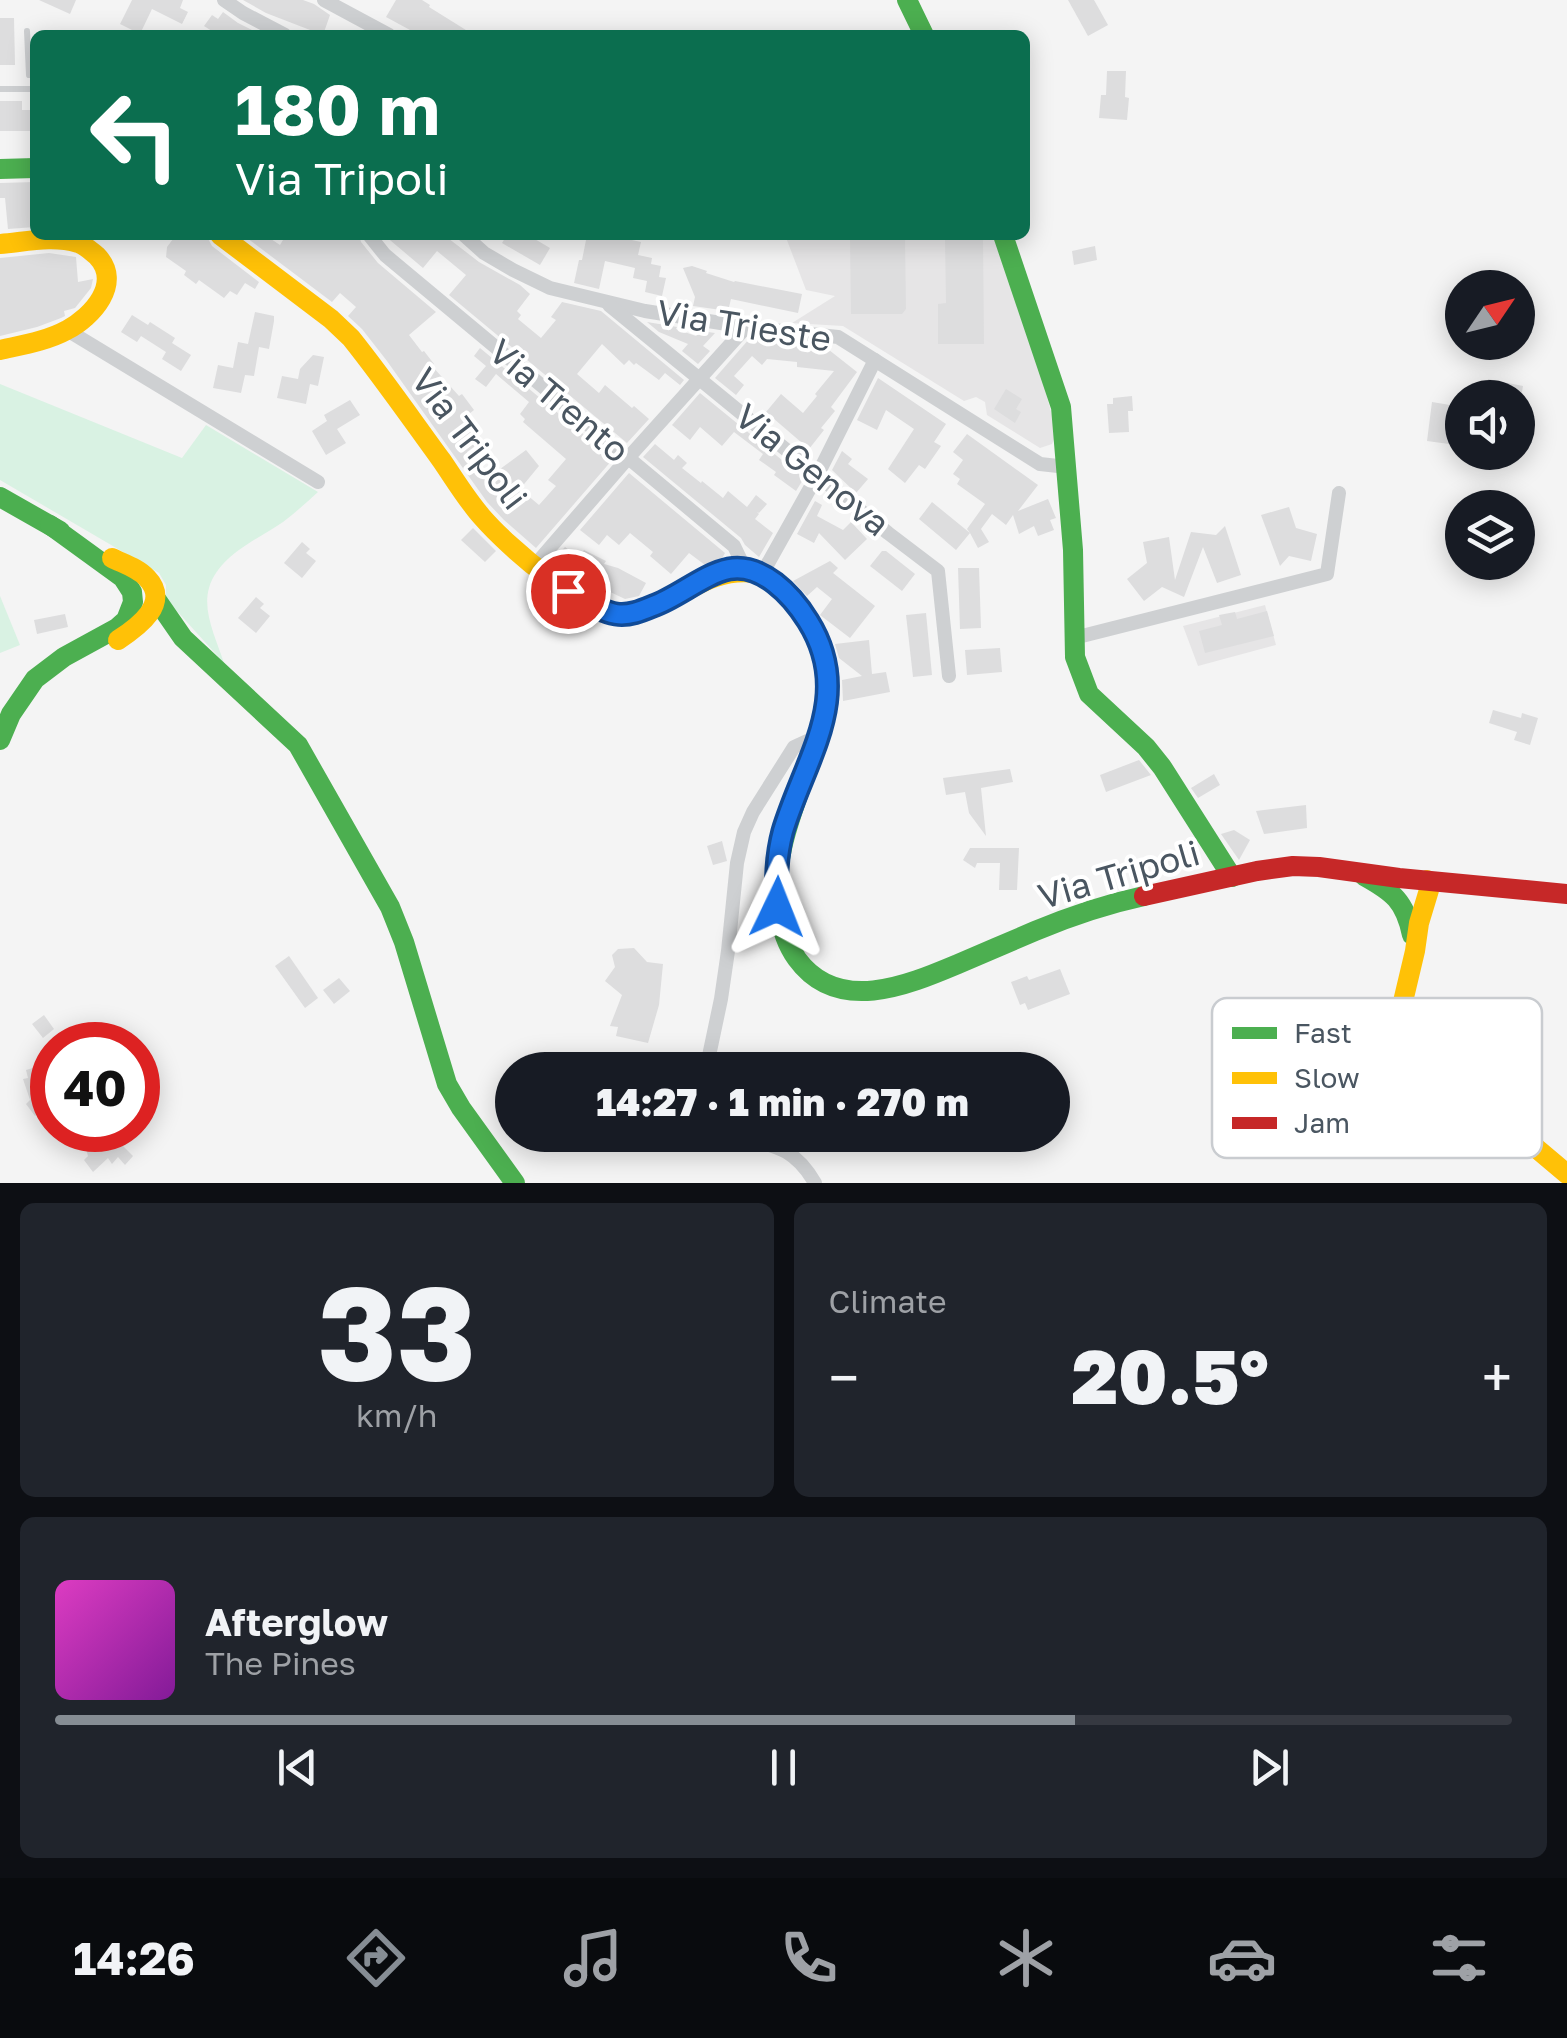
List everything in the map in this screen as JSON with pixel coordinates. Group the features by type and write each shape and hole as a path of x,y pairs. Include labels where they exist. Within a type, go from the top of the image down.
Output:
{"street":[{"path":"324,0 381,30"},
{"path":"907,0 922,30"},
{"path":"229,1 275,30"},
{"path":"0,169 30,168"},
{"path":"0,244 47,240 81,243 102,259 108,273 108,288 98,302 67,330 0,350"},
{"name":"Via Tripoli","path":"226,240 351,338 489,524 568,591 616,614 638,612 728,570 754,572 781,589 803,613 824,654 828,690 818,736 783,832 775,874 777,907 793,956 814,976 836,987 860,992 896,988 1084,912 1292,866 1567,894"},
{"name":"Via Trento","path":"373,240 385,255 734,546 754,572"},
{"name":"Via Trieste","path":"470,240 513,270 550,288 646,311 838,337 1040,464 1067,466"},
{"path":"1004,240 1061,407 1073,550 1075,657 1089,694 1162,766 1232,877"},
{"name":"Via Genova","path":"605,301 938,571 949,676"},
{"path":"535,565 746,327"},
{"path":"67,330 318,482"},
{"path":"754,572 818,474 875,360"},
{"path":"1074,638 1327,574 1339,493"},
{"path":"0,497 144,575 155,589 152,607 130,633 117,641 64,657"},
{"path":"0,740 11,714 34,680 64,657 117,628 126,620 133,602 123,578 50,525"},
{"path":"72,543 132,576 139,585 145,612 152,607"},
{"path":"152,607 298,745 390,906 447,1084 515,1183"},
{"path":"710,1052 744,832 794,746 818,736"},
{"path":"1358,873 1403,903"},
{"path":"1405,998 1415,951 1419,923 1430,890 1416,879 1402,884 1400,894 1409,916 1415,951"},
{"path":"1542,1150 1564,1168"},
{"path":"788,1152 814,1183"}],"lane":[{"path":"27,31 30,75"},
{"path":"0,89 30,89"}],"shaded area":[{"path":"787,240 998,240 1057,433 1052,444 1040,448 987,415 985,402 976,397 964,401 843,326 792,323 835,296 806,290"},
{"path":"1265,605 1276,645 1198,666 1183,626"}],"green space":[{"path":"0,384 182,458 206,425 318,492 283,522 230,557 214,576 207,607 224,663 166,599 166,585 159,573 0,480"},
{"path":"0,596 20,645 0,653"}],"building":[{"path":"39,0 76,0 70,14"},
{"path":"132,0 183,0 180,8 188,12 182,24 152,9 142,30 120,24"},
{"path":"243,0 303,0 330,15 325,30 310,30"},
{"path":"396,0 422,0 466,30 410,30 386,17"},
{"path":"1068,0 1094,0 1108,25 1088,36"},
{"path":"223,12 252,30 210,30 204,26 212,15 218,19"},
{"path":"0,18 14,18 15,65 0,65"},
{"path":"1107,71 1126,71 1127,120 1099,118 1101,95 1106,95"},
{"path":"0,101 22,101 22,110 30,110 30,131 0,131"},
{"path":"30,182 30,227 8,229 0,183"},
{"path":"172,240 209,240 259,282 255,289 245,283 237,295 230,291 224,298 199,280 196,284 184,275 186,271 166,257"},
{"path":"250,240 272,240 280,245 283,240 360,240 378,263 436,312 409,335 474,410 464,418 478,444 467,452 481,472 491,465 496,472 526,450 539,466 520,489 539,505 556,486 548,480 566,459 523,422 520,414 529,402 496,374 486,387 475,379 486,366 474,356 480,348 613,459 536,548 487,502 387,361 348,316 356,307 340,293 332,302"},
{"path":"390,240 450,240 520,285 530,294 517,311 521,315 518,319 541,338 556,320 551,317 562,302 601,311 684,380 680,385 665,373 659,380 629,360 624,365 602,344 577,374 599,393 605,385 649,419 627,443 449,295 466,275 437,251 423,268"},
{"path":"536,240 550,248 540,265 502,243"},
{"path":"586,240 641,242 638,255 652,258 651,264 661,266 659,277 666,278 662,296 645,292 647,281 633,278 635,268 605,261 599,289 574,283"},
{"path":"850,240 905,240 906,309 902,314 851,314"},
{"path":"945,240 983,240 984,344 938,344 938,304 946,303"},
{"path":"1095,246 1097,260 1074,265 1072,251"},
{"path":"49,253 76,257 78,282 93,279 91,288 75,308 64,311 65,316 0,336 0,258"},
{"path":"692,266 734,282 802,294 798,313 731,299 728,311 693,306 695,297 683,268"},
{"path":"255,312 274,316 269,349 259,347 254,376 245,375 241,393 213,388 218,365 233,368 238,342 248,344"},
{"path":"132,315 175,338 172,343 191,355 181,371 162,359 166,352 141,336 137,342 121,332"},
{"path":"647,322 677,327 696,336 701,331 715,333 703,346 710,351 698,364 682,351 688,344 659,332"},
{"path":"750,338 824,346 857,372 831,407 835,411 809,449 766,412 781,394 803,413 834,371 767,359 762,365 752,356 734,376 744,385 736,395 715,378"},
{"path":"313,355 324,357 318,386 310,384 306,404 277,398 282,376 298,379 300,369"},
{"path":"878,378 946,424 934,442 941,446 925,469 919,465 905,483 888,469 914,429 886,410 877,430 857,420"},
{"path":"1006,389 1022,399 1015,423 994,409"},
{"path":"700,393 804,478 796,491 759,460 763,454 734,432 722,446 700,427 690,440 672,425"},
{"path":"1132,396 1129,432 1109,433 1107,404 1113,404 1113,398"},
{"path":"350,400 360,415 337,429 346,443 326,455 312,431 327,421 324,415"},
{"path":"1432,402 1445,404 1445,443 1427,441"},
{"path":"967,434 1038,485 1018,511 1048,499 1056,518 1050,520 1054,530 1038,536 1034,526 1019,534 1013,515 1006,525 992,514 981,529 989,542 978,548 967,529 985,504 957,484 960,479 953,474 963,460 953,452"},
{"path":"655,444 674,460 678,455 687,463 682,468 723,498 728,491 747,507 756,495 767,504 755,519 773,533 759,557 643,457"},
{"path":"842,451 852,459 848,464 868,479 856,493 832,470"},
{"path":"629,473 725,553 721,560 705,565 689,553 671,574 630,533 619,545 607,535 599,545 580,530"},
{"path":"815,501 822,505 817,516 843,530 851,522 867,539 845,560 819,533 814,543 797,534"},
{"path":"932,502 970,533 956,550 919,519"},
{"path":"1289,507 1296,528 1317,534 1311,561 1289,556 1280,566 1261,515"},
{"path":"1225,526 1241,575 1217,583 1203,547 1184,597 1162,587 1144,601 1127,579 1147,563 1143,542 1169,537 1175,580 1191,532 1216,535"},
{"path":"473,528 496,551 485,562 461,540"},
{"path":"302,542 310,549 306,553 316,561 302,578 284,563"},
{"path":"565,547 578,557 584,550 646,583 639,596 625,599 608,591 605,596 585,585 552,561"},
{"path":"882,551 915,574 902,591 870,566"},
{"path":"830,561 838,568 833,573 875,606 850,638 820,615 832,599 817,587 807,596 793,581"},
{"path":"958,568 979,568 981,628 960,629"},
{"path":"256,597 264,604 260,608 270,616 256,633 238,618"},
{"path":"1267,611 1274,636 1205,653 1199,631 1222,625 1219,615 1235,612 1237,619"},
{"path":"926,613 932,675 913,677 906,615"},
{"path":"65,614 68,627 37,634 34,620"},
{"path":"869,640 872,674 886,672 890,692 843,701 842,680 862,676 839,658 835,644"},
{"path":"1000,648 1002,672 967,675 965,650"},
{"path":"1493,710 1538,718 1530,745 1514,740 1517,732 1489,723"},
{"path":"1139,760 1151,775 1106,792 1100,775"},
{"path":"1010,769 1013,782 981,788 986,836 969,813 965,792 946,795 943,778"},
{"path":"1214,774 1220,785 1198,798 1191,788"},
{"path":"1306,805 1307,828 1264,834 1256,811"},
{"path":"1234,830 1250,840 1239,860 1221,834"},
{"path":"722,841 727,861 713,865 707,846"},
{"path":"970,848 1019,848 1017,890 999,890 1000,863 977,863 975,868 963,860"},
{"path":"634,948 647,962 663,964 659,1005 648,1043 616,1036 618,1027 610,1026 622,995 605,981 615,967 612,955 618,949"},
{"path":"289,956 318,998 305,1008 275,966"},
{"path":"1060,969 1070,994 1028,1010 1025,1003 1020,1005 1011,982"},
{"path":"339,978 350,991 334,1004 323,990"},
{"path":"30,1069 30,1100 23,1079 28,1078 26,1070"},
{"path":"87,1152 129,1152 133,1156 125,1165 118,1157 112,1164 108,1158 93,1172 84,1160"}],"traffic: fast":[{"path":"907,0 922,30"},
{"path":"0,169 30,168"},
{"path":"1005,240 1061,407 1073,550 1075,657 1089,694 1162,767 1232,877"},
{"path":"0,497 60,531"},
{"path":"0,740 11,714 35,679 64,657 117,628 126,620 133,602 123,578 50,525"},
{"path":"755,573 795,603 822,653 826,688 821,724 785,834 778,872 779,910 785,936 797,959 814,976 853,991 896,986 1062,920 1144,896"},
{"path":"156,599 183,638 298,745 390,907 447,1084 515,1183"},
{"path":"1364,876 1396,899 1406,914 1412,935"}],"traffic: slow":[{"path":"0,244 39,240"},
{"path":"0,350 67,330 86,317 101,298 107,277 97,256 78,243 58,240"},
{"path":"227,240 351,338 482,517 528,561 569,591 590,603 626,613 659,605 718,576 755,573"},
{"path":"112,558 143,575 155,596 149,614 118,640"},
{"path":"1404,998 1429,890 1427,880"},
{"path":"1542,1153 1567,1174"}],"traffic: jam":[{"path":"1144,896 1293,866 1567,894"}],"route":[{"path":"568,591 597,608 628,614 669,600 728,570 745,569 762,574 803,613 824,654 828,690 818,736 783,832 775,874 777,907"}]}
